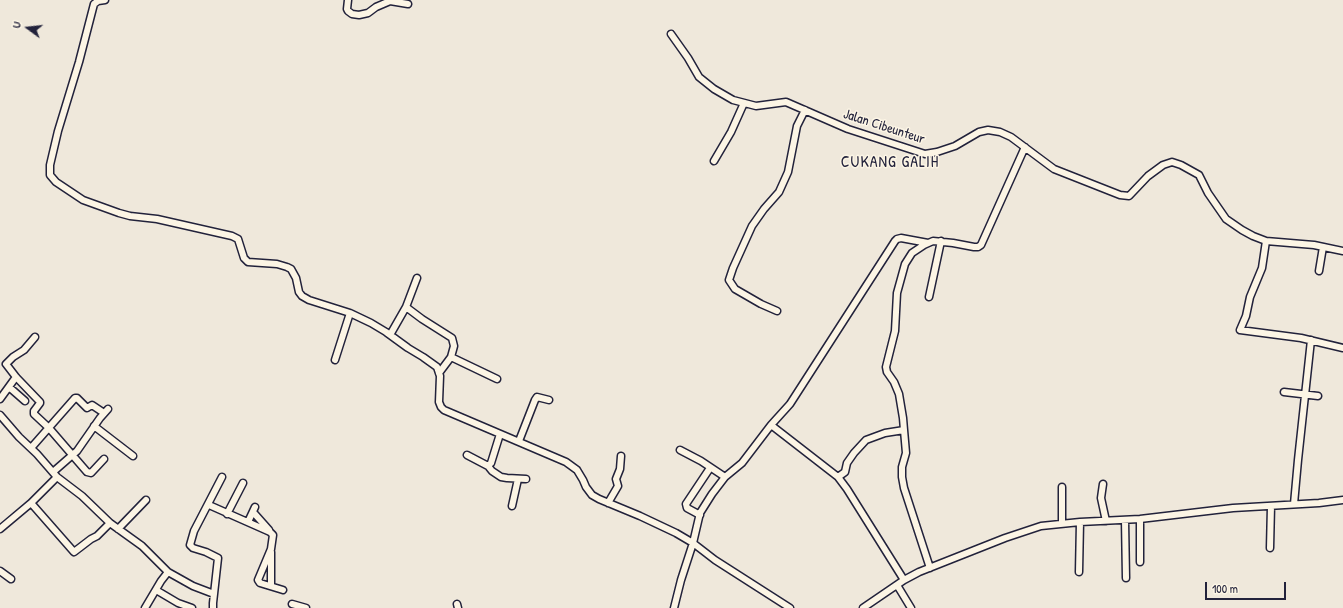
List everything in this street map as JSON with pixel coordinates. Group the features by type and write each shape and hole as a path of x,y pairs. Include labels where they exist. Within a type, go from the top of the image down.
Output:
{"street":[{"path":"105,0 96,2 92,8 79,62 58,131 50,165 50,175 52,178 64,188 83,200 130,216 157,220 235,237 239,243 245,260 254,263 278,264 291,269 296,278 299,292 302,296 309,300 350,313 371,323 429,360 439,372 439,402 444,410 519,441 573,466 580,475 589,493 599,499 676,533 790,608"},
{"path":"348,0 347,8 350,13 359,15 368,13 376,7 390,1 408,4"},
{"name":"Jalan Cibeunteur","path":"671,34 699,77 728,97 744,103 756,106 783,102 848,129 925,154 938,152 955,146 974,134 988,130 1000,132 1011,137 1054,169 1120,195 1129,196 1148,176 1163,164 1172,162 1181,165 1199,175 1208,193 1226,219 1242,230 1266,241 1323,247 1343,251"},
{"path":"714,162 731,132 744,103"},
{"path":"777,311 761,304 735,289 729,280 752,226 778,192 788,172 797,126 805,110"},
{"path":"930,568 904,488 902,467 906,453 904,418 899,394 894,382 887,372 886,367 896,331 897,293 905,264 912,253 928,243 933,241 941,241 974,247 981,245 1025,147"},
{"path":"674,608 700,515 712,494 725,477 742,463 771,425 790,404 894,242 901,238 928,243"},
{"path":"929,297 941,241"},
{"path":"1266,241 1262,268 1252,291 1240,330 1290,336 1343,348"},
{"path":"1319,271 1323,247"},
{"path":"390,335 406,307 417,278"},
{"path":"406,307 452,338 454,346 451,357 439,372"},
{"path":"335,360 350,313"},
{"path":"0,370 13,356 24,350 35,337"},
{"path":"1294,504 1311,340"},
{"path":"451,357 497,379"},
{"path":"6,364 16,377 40,402 34,411 34,414 49,428 89,473 91,473 104,459"},
{"path":"0,399 16,377"},
{"path":"9,387 25,400"},
{"path":"1284,392 1318,396"},
{"path":"519,441 537,397 549,400"},
{"path":"0,530 31,502 73,455 106,411 92,405 87,408 77,398 75,398 32,448"},
{"path":"0,415 55,474 82,496 110,523 142,546 168,572 193,586 214,594"},
{"path":"771,425 838,477 904,580"},
{"path":"94,426 133,456"},
{"path":"838,477 846,472 847,463 866,440 885,433 904,430"},
{"path":"488,466 491,463 500,434"},
{"path":"680,450 701,461 725,477"},
{"path":"467,455 488,466 496,475 507,478 526,479"},
{"path":"608,503 618,486 616,479 620,469 622,456"},
{"path":"700,515 686,508 686,504 710,468"},
{"path":"213,608 218,558 193,548 190,545 194,531 209,505 222,477"},
{"path":"512,506 518,479"},
{"path":"227,514 242,483"},
{"path":"1103,484 1101,498 1106,521"},
{"path":"1062,486 1062,523"},
{"path":"118,528 146,500"},
{"path":"863,608 904,580 919,572 1041,526 1062,523 1140,519 1233,508 1319,503 1343,500"},
{"path":"31,502 74,552 97,536 110,523"},
{"path":"209,505 270,532"},
{"path":"1270,548 1271,506"},
{"path":"248,522 254,509 270,532 274,535 271,549 258,580 260,583 283,590"},
{"path":"1140,519 1140,562"},
{"path":"1125,520 1126,578"},
{"path":"1079,572 1080,522"},
{"path":"271,549 271,586"},
{"path":"0,571 11,579"},
{"path":"145,608 168,572"},
{"path":"897,585 911,608"},
{"path":"156,590 178,603 192,608"},
{"path":"292,604 306,608"}],"district":[{"name":"CUKANG GALIH","path":"890,163"}]}
